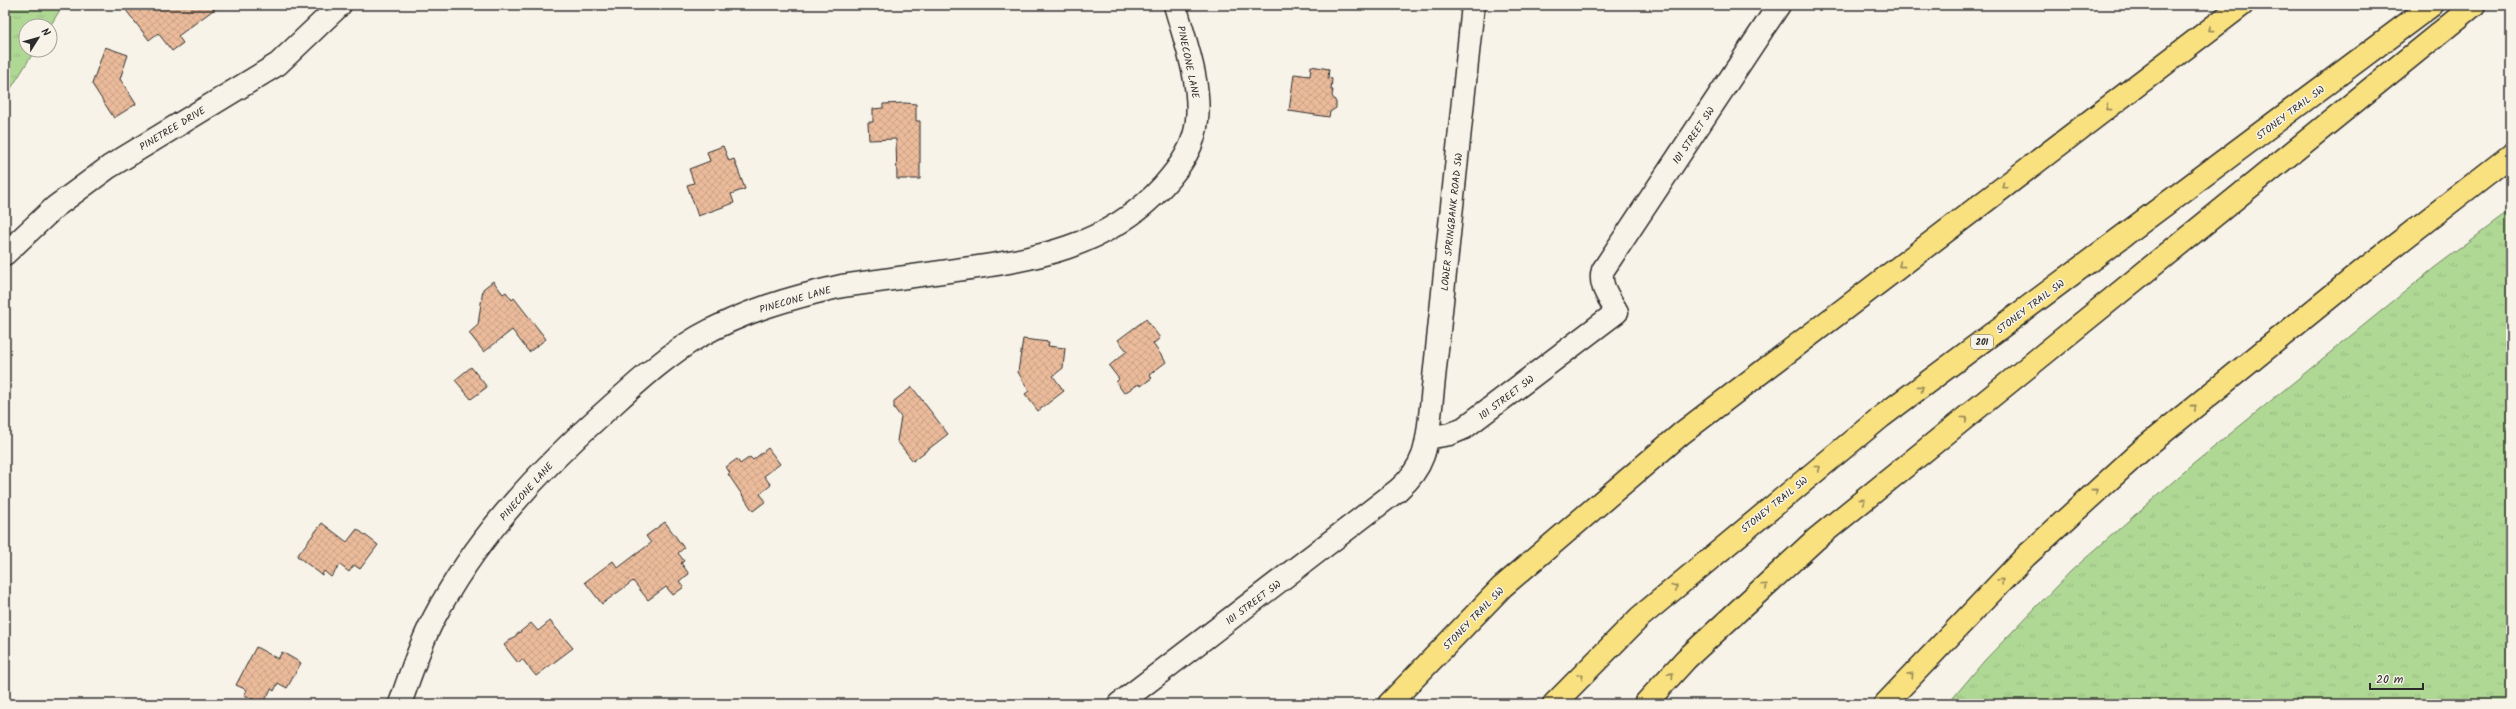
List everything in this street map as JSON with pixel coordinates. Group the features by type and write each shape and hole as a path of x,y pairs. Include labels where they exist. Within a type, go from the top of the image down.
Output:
{"highway":[{"name":"STONEY TRAIL SW","path":"1389,704 1502,587 1682,433 2242,5"},
{"name":"STONEY TRAIL SW","path":"1554,704 1640,617 1881,417 2432,5"},
{"path":"1645,704 1686,659 1816,539 2474,5"},
{"path":"1885,704 2026,556 2144,448 2366,268 2511,155"}],"street":[{"name":"PINETREE DRIVE","path":"5,254 55,207 109,167 278,64 340,5"},
{"name":"PINECONE LANE","path":"400,704 434,618 465,567 508,510 565,448 630,389 682,347 720,325 746,314 810,293 842,286 1020,261 1059,252 1106,230 1144,204 1174,175 1194,138 1198,120 1194,78 1175,5"},
{"name":"LOWER SPRINGBANK ROAD SW","path":"1427,438 1473,5"},
{"name":"101 STREET SW","path":"1119,704 1406,483 1422,461 1427,438 1450,434 1464,428 1617,312 1601,281 1603,270 1779,5"}],"green space":[{"path":"5,5 63,5 55,18 18,18 18,58 30,58 5,98"},
{"path":"2511,210 2511,704 1948,704 1984,661 2071,571 2192,465 2434,268"}],"building":[{"path":"122,5 220,5 178,36 183,43 172,51 158,33 149,40"},
{"path":"105,47 128,55 120,79 136,104 114,118 92,84"},
{"path":"1311,66 1329,69 1328,78 1332,79 1331,90 1333,90 1332,96 1336,102 1336,108 1330,112 1329,117 1289,111 1294,74 1310,76"},
{"path":"883,104 916,104 916,121 920,121 920,179 897,179 896,139 869,140 868,122 873,122 873,109 883,108"},
{"path":"723,146 729,161 734,159 745,189 731,194 734,203 698,216 687,185 694,183 689,169 710,161 707,152"},
{"path":"493,281 503,294 506,292 512,300 514,298 546,339 529,352 512,330 484,352 469,333 478,325 483,289"},
{"path":"1146,319 1160,338 1153,344 1166,362 1149,375 1152,378 1141,386 1139,384 1124,393 1116,382 1119,379 1109,366 1127,351 1118,340"},
{"path":"1023,339 1049,342 1048,346 1065,348 1063,368 1053,376 1064,391 1038,411 1025,394 1029,391 1018,372"},
{"path":"471,367 487,387 471,399 455,380"},
{"path":"912,387 948,434 913,461 897,441 901,417 894,408 894,401"},
{"path":"768,448 780,464 764,476 771,485 760,494 766,501 753,511 728,474 730,473 726,467 737,459 740,464 750,457 753,460"},
{"path":"665,522 684,548 678,553 684,561 681,563 689,574 679,581 684,587 673,595 666,587 648,600 633,581 602,604 585,582 613,561 618,568 651,543 646,536"},
{"path":"322,523 347,542 357,529 378,545 360,569 354,565 349,572 340,565 331,577 324,571 322,575 297,556"},
{"path":"550,621 573,648 536,676 522,659 518,663 504,645 531,623 538,631"},
{"path":"256,647 278,659 282,652 301,663 287,688 278,683 274,691 271,689 263,704 244,695 247,690 236,685"}]}
